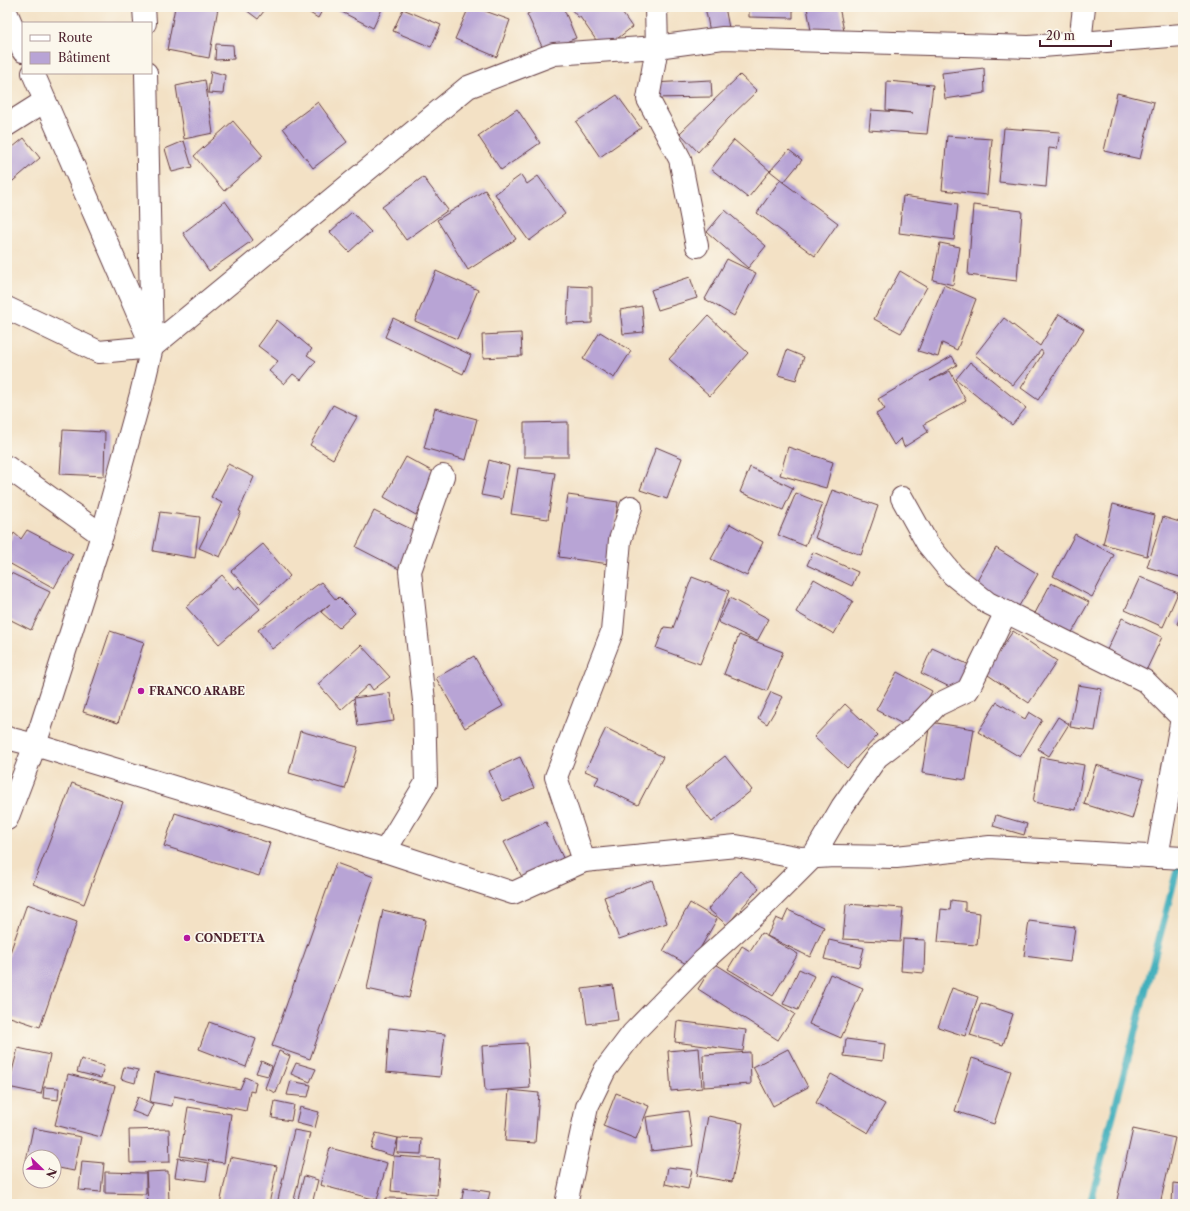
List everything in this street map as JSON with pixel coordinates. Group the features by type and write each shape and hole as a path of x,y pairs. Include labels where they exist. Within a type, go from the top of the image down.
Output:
{"street":[{"path":"144,7 145,22"},
{"path":"656,7 657,47 648,99 680,159 698,246"},
{"path":"1080,43 1084,7"},
{"path":"7,14 22,49"},
{"path":"7,308 99,352 152,347 468,87 554,54 657,47 723,38 1029,47 1183,35"},
{"path":"33,74 152,347"},
{"path":"7,819 36,745 102,535 141,394 152,347 146,74"},
{"path":"7,125 45,101"},
{"path":"7,467 102,535"},
{"path":"385,851 426,783 424,702 410,571 443,476"},
{"path":"7,738 36,745 385,851 513,893 584,861 736,846 801,858 834,856 896,857 990,847 1170,858 1182,718 1145,681 988,603 953,575 927,543 902,498"},
{"path":"584,861 556,777 612,632 620,540 631,507"},
{"path":"566,1204 587,1107 606,1070 633,1033 703,961 763,907 812,858 842,807 877,757 916,727 937,705 968,690 1006,612"}],"building":[{"path":"175,7 218,8 209,58 167,50"},
{"path":"248,7 267,7 258,19 246,10"},
{"path":"300,7 324,7 318,18"},
{"path":"332,7 383,7 373,28"},
{"path":"469,7 474,7 510,20 497,57 455,39"},
{"path":"540,7 563,7 576,38 544,51 527,14"},
{"path":"569,7 618,7 632,27 603,50 580,17 578,17"},
{"path":"705,7 725,7 729,28 710,32"},
{"path":"749,7 793,7 793,18 749,17"},
{"path":"807,7 839,7 844,31 812,37"},
{"path":"403,9 441,25 431,47 393,31"},
{"path":"216,44 233,45 234,59 215,60"},
{"path":"984,68 985,93 945,99 942,73"},
{"path":"211,71 225,75 223,94 208,93"},
{"path":"740,75 757,91 728,119 698,152 680,133"},
{"path":"205,80 213,133 184,139 176,86"},
{"path":"711,80 712,97 652,98 652,83"},
{"path":"887,81 933,85 927,134 869,130 871,110 913,113 886,110"},
{"path":"1117,93 1154,102 1140,159 1104,151"},
{"path":"617,95 641,128 600,157 576,122"},
{"path":"318,102 347,142 313,168 283,128"},
{"path":"517,109 540,143 501,170 478,136"},
{"path":"233,121 263,156 224,191 194,156"},
{"path":"1004,128 1060,132 1057,149 1049,148 1046,187 999,182"},
{"path":"947,136 992,139 987,195 942,190"},
{"path":"24,138 40,158 7,186 7,152"},
{"path":"734,140 770,171 748,198 711,169"},
{"path":"184,141 192,167 172,172 165,149"},
{"path":"789,150 802,160 784,182 770,171"},
{"path":"521,175 527,184 538,176 565,214 529,241 495,194"},
{"path":"423,177 448,210 406,240 382,207"},
{"path":"780,180 838,223 815,256 757,213"},
{"path":"485,190 516,239 468,270 437,220"},
{"path":"903,196 958,204 954,240 899,233"},
{"path":"225,201 253,240 209,271 183,233"},
{"path":"973,205 1022,211 1017,281 968,275"},
{"path":"725,210 766,246 748,268 707,232"},
{"path":"352,212 371,232 349,252 330,232"},
{"path":"940,243 960,247 953,285 933,280"},
{"path":"727,259 756,273 734,316 705,299"},
{"path":"436,271 478,290 457,339 415,321"},
{"path":"900,271 927,287 901,333 874,319"},
{"path":"690,277 697,298 658,310 651,290"},
{"path":"944,285 976,299 957,350 942,343 938,357 918,351"},
{"path":"569,286 592,287 592,323 567,324"},
{"path":"642,306 644,332 623,334 620,310"},
{"path":"1059,314 1084,329 1038,400 1021,388 1043,353 1041,350 1013,385 975,355 1004,318 1040,346"},
{"path":"708,316 748,353 710,396 669,359"},
{"path":"393,318 471,355 463,374 385,337"},
{"path":"277,320 312,349 307,355 316,361 301,380 293,374 284,384 269,371 278,361 258,346"},
{"path":"600,332 631,351 614,378 583,359"},
{"path":"521,333 522,356 483,358 482,335"},
{"path":"787,350 804,357 796,380 778,375"},
{"path":"952,356 957,365 930,381 950,371 966,401 924,424 928,432 904,447 901,438 894,445 876,414 885,409 878,399"},
{"path":"970,362 1026,408 1012,425 956,379"},
{"path":"333,405 357,417 333,459 310,445"},
{"path":"435,408 477,419 466,460 424,448"},
{"path":"568,422 568,457 524,457 524,423"},
{"path":"63,430 105,432 104,476 60,474"},
{"path":"656,447 682,458 667,499 640,490"},
{"path":"788,447 833,462 826,488 780,475"},
{"path":"406,457 437,474 416,515 384,497"},
{"path":"489,460 509,466 502,499 481,495"},
{"path":"228,464 254,477 239,511 241,512 220,557 199,548 222,503 211,497"},
{"path":"750,467 793,488 783,510 740,492"},
{"path":"518,468 555,473 548,519 511,514"},
{"path":"832,490 878,506 861,555 815,538"},
{"path":"796,493 823,504 805,546 778,535"},
{"path":"568,495 618,502 609,564 559,557"},
{"path":"1113,504 1155,515 1147,556 1103,544"},
{"path":"374,511 417,532 399,569 356,547"},
{"path":"160,512 200,517 195,558 153,551"},
{"path":"1163,517 1183,523 1183,578 1147,567"},
{"path":"730,524 763,542 747,576 711,559"},
{"path":"27,530 73,554 54,588 7,562 7,546 14,533 21,539"},
{"path":"1075,534 1114,555 1092,597 1053,576"},
{"path":"263,544 290,576 260,604 231,571"},
{"path":"996,548 1038,574 1016,611 974,586"},
{"path":"813,552 858,572 852,586 807,565"},
{"path":"11,573 50,592 31,630 7,618 7,581"},
{"path":"222,575 235,590 239,586 260,609 219,644 186,607"},
{"path":"692,577 729,591 700,664 656,648 664,627 673,628"},
{"path":"1140,577 1178,593 1163,627 1125,610"},
{"path":"814,579 853,601 834,634 796,612"},
{"path":"321,582 336,600 339,597 355,613 339,628 321,612 330,604 272,649 258,630"},
{"path":"1051,583 1089,602 1069,638 1032,619"},
{"path":"730,598 769,619 757,641 718,622"},
{"path":"1183,609 1183,627 1177,624"},
{"path":"1122,618 1162,637 1144,675 1104,656"},
{"path":"110,631 144,642 118,723 83,712"},
{"path":"1013,631 1057,661 1029,703 985,673"},
{"path":"739,635 783,652 767,691 724,674"},
{"path":"361,645 390,677 373,690 369,684 341,710 318,684"},
{"path":"932,648 974,667 962,693 921,673"},
{"path":"474,656 503,706 465,728 436,678"},
{"path":"897,672 932,691 912,729 876,710"},
{"path":"1078,685 1102,689 1095,731 1070,727"},
{"path":"771,692 783,697 767,724 758,718"},
{"path":"390,693 394,721 358,726 354,698"},
{"path":"997,702 1025,719 1029,712 1042,720 1020,757 978,732"},
{"path":"845,704 878,735 847,768 814,737"},
{"path":"1058,717 1069,724 1049,756 1038,749"},
{"path":"930,722 974,729 966,780 922,773"},
{"path":"606,728 663,757 638,805 595,784 599,777 585,771"},
{"path":"300,731 358,747 345,789 289,773"},
{"path":"725,756 752,790 712,822 685,788"},
{"path":"520,757 534,788 503,801 489,771"},
{"path":"1041,757 1084,765 1076,810 1033,802"},
{"path":"1096,765 1144,779 1132,819 1084,804"},
{"path":"72,783 123,802 84,904 33,884"},
{"path":"175,813 270,843 259,876 164,846"},
{"path":"996,815 1027,824 1024,835 993,826"},
{"path":"546,822 566,864 526,885 504,842"},
{"path":"336,863 374,877 310,1059 272,1046"},
{"path":"740,871 759,888 727,925 708,909"},
{"path":"652,880 667,923 619,939 604,897"},
{"path":"951,900 965,902 965,911 980,913 977,945 938,942 941,909 950,910"},
{"path":"690,903 717,919 690,966 663,951"},
{"path":"27,904 77,922 40,1027 7,1016 7,961"},
{"path":"846,904 903,908 900,942 843,939"},
{"path":"383,910 426,920 409,998 367,989"},
{"path":"788,910 824,927 810,957 767,936 776,918 783,921"},
{"path":"1029,921 1075,927 1070,962 1024,956"},
{"path":"761,933 798,954 773,996 728,969 742,946 750,951"},
{"path":"903,939 925,940 924,973 901,971"},
{"path":"829,940 864,948 859,967 824,959"},
{"path":"714,963 795,1014 778,1040 698,989"},
{"path":"799,969 814,976 798,1010 783,1004"},
{"path":"830,974 863,988 841,1038 809,1024"},
{"path":"613,985 618,1020 587,1024 582,989"},
{"path":"952,988 978,997 965,1036 938,1027"},
{"path":"981,1003 1013,1014 1003,1045 970,1035"},
{"path":"677,1021 746,1030 743,1051 675,1042"},
{"path":"209,1022 256,1039 246,1067 199,1049"},
{"path":"389,1028 445,1034 440,1077 386,1072"},
{"path":"846,1039 885,1044 883,1061 844,1056"},
{"path":"527,1043 530,1088 485,1091 482,1046"},
{"path":"18,1048 50,1055 41,1094 8,1087"},
{"path":"699,1048 702,1088 671,1091 668,1051"},
{"path":"788,1049 808,1087 773,1106 753,1067"},
{"path":"279,1051 290,1056 276,1093 265,1088"},
{"path":"750,1052 751,1084 704,1087 703,1055"},
{"path":"972,1058 1011,1071 994,1124 955,1111"},
{"path":"81,1059 104,1066 101,1078 77,1072"},
{"path":"261,1061 272,1066 268,1076 256,1073"},
{"path":"296,1063 316,1069 310,1082 291,1074"},
{"path":"124,1067 138,1070 135,1083 121,1079"},
{"path":"155,1072 240,1089 245,1077 256,1082 254,1092 250,1091 246,1111 174,1096 172,1106 150,1102"},
{"path":"68,1074 115,1086 101,1137 55,1125"},
{"path":"831,1074 885,1104 868,1133 816,1103"},
{"path":"291,1081 311,1085 308,1097 287,1095"},
{"path":"44,1087 59,1088 58,1100 43,1098"},
{"path":"509,1090 539,1093 535,1143 505,1141"},
{"path":"616,1093 649,1106 636,1139 603,1126"},
{"path":"138,1097 153,1104 147,1117 132,1111"},
{"path":"275,1101 294,1105 291,1121 272,1118"},
{"path":"188,1107 231,1114 224,1163 180,1156"},
{"path":"300,1107 319,1112 315,1128 296,1123"},
{"path":"688,1111 693,1146 651,1151 646,1117"},
{"path":"708,1116 743,1123 732,1182 697,1176"},
{"path":"33,1128 81,1137 74,1171 62,1169 62,1149 29,1149"},
{"path":"169,1129 170,1162 130,1163 129,1130"},
{"path":"1133,1129 1175,1138 1160,1204 1116,1204"},
{"path":"294,1130 310,1133 293,1204 277,1204"},
{"path":"376,1133 398,1138 393,1156 371,1149"},
{"path":"398,1138 422,1139 421,1154 397,1153"},
{"path":"330,1148 387,1163 377,1200 320,1185"},
{"path":"394,1156 440,1159 437,1195 391,1191"},
{"path":"230,1157 277,1166 269,1204 220,1204"},
{"path":"178,1158 209,1163 206,1181 175,1177"},
{"path":"82,1161 104,1163 101,1192 79,1190"},
{"path":"668,1167 692,1170 688,1189 665,1184"},
{"path":"168,1171 169,1204 148,1204 146,1172"},
{"path":"105,1172 146,1173 146,1194 105,1193"},
{"path":"304,1176 318,1180 312,1204 297,1203"},
{"path":"1173,1183 1183,1184 1183,1204 1172,1204"},
{"path":"464,1188 490,1192 487,1204 461,1204"},
{"path":"386,1198 437,1199 437,1204 385,1204"}],"waterway":[{"path":"1090,1204 1183,847"}],"place":[{"name":"FRANCO ARABE","path":"141,691"},
{"name":"CONDETTA","path":"187,938"}]}
